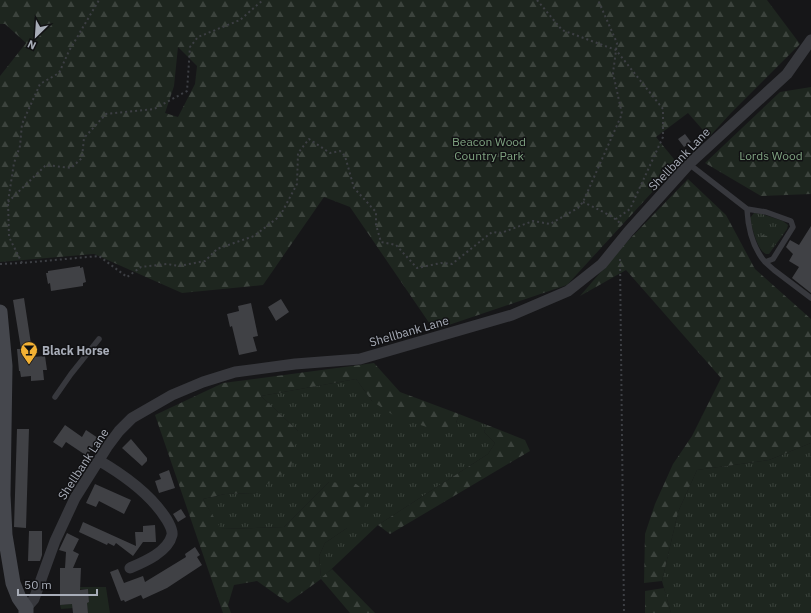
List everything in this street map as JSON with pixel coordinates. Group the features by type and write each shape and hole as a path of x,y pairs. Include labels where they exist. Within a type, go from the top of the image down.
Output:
{"main road":[{"path":"0,312 5,366 3,495 6,550 13,583 26,611"}],"street":[{"name":"Shellbank Lane","path":"26,611 35,597 67,513 98,460 115,436 132,418 172,395 202,382 235,372 295,364 360,359 512,315 568,291 602,264 628,232 689,164 787,74 811,40"},
{"path":"98,460 144,492 160,511 172,530 170,539 160,552 146,562 130,568"}],"lane":[{"path":"689,164 747,210 766,212 791,221 792,227 773,259 765,262"},
{"path":"747,210 747,218 757,252 774,270 811,298"},
{"path":"55,397 99,339"}],"path":[{"path":"22,263 8,236 8,202 14,163 20,146 22,124 40,84 59,73 69,51 99,0"},
{"path":"8,202 46,165 71,168 82,158 84,138 106,114 154,109 188,91 190,47 198,37 240,20 263,0"},
{"path":"537,0 562,30 616,50 663,109 663,137 630,209 616,219 583,202"},
{"path":"0,264 99,256 127,277 141,267 167,264 179,266 205,261 217,249 254,236 280,216 297,184 298,154 309,139 330,153 340,151 345,156 354,188 376,212 376,225 381,242 396,245 417,268 441,263 452,264 492,232 501,233 533,221 550,224 578,208 583,202 622,114 613,73 617,43 598,0"},
{"path":"620,266 624,613"}],"green space":[{"name":"Beacon Wood Country Park","path":"0,0 767,0 800,44 709,137 688,113 656,137 678,164 567,285 434,330 350,207 324,197 263,285 182,293 94,254 0,262 0,76 26,43 5,24 0,24","holes":["178,47 197,66 195,84 178,117 165,113 174,86"]},
{"name":"Lords Wood","path":"811,87 811,194 761,196 705,163 780,92"},
{"path":"688,179 726,215 755,269 811,319 811,443 769,460 697,470 678,512 662,581 644,583 645,534 655,504 673,464 692,436 721,378 626,270 580,296 624,245"},
{"path":"756,212 783,221 788,225 787,229 769,254 763,252 760,248 754,232 750,218"},
{"path":"761,235 768,236 774,240 769,249 765,250 759,240"},
{"path":"374,363 400,392 459,414 456,423 439,431 396,417 372,401 356,379 261,396 298,431 291,467 255,493 225,494 203,499 221,529 284,527 329,482 356,484 369,494 364,508 347,528 325,543 319,556 321,578 332,569 375,613 350,613 321,579 288,603 257,581 234,585 228,605 231,613 223,613 155,415 223,383"},
{"path":"356,379 372,401 456,423 459,414 487,425 484,432 495,443 488,454 378,525 321,579 319,556 325,543 347,528 329,482 284,527 220,529 203,499 225,494 255,493 298,431 261,396"},
{"path":"487,425 525,440 530,451 390,534 378,525 488,454 495,443 484,432"},
{"path":"811,443 811,613 671,613 662,581 678,512 697,470 769,460"},
{"path":"71,587 106,587 110,613 88,613 87,607 61,609 60,605 89,602 88,589 72,590"},
{"path":"664,588 671,613 645,613 645,591"}],"building":[{"path":"685,134 691,142 684,147 678,139"},
{"path":"811,226 811,293 792,278 799,267 789,261 793,254 786,247 790,240 799,245"},
{"path":"80,266 80,268 83,267 86,282 83,283 83,286 51,291 46,273 48,273 48,271"},
{"path":"24,298 33,357 45,356 47,370 43,370 44,380 31,381 31,376 21,377 19,371 17,349 21,349 13,300"},
{"path":"281,299 289,312 276,321 268,307"},
{"path":"251,303 258,336 253,337 257,351 239,355 232,326 230,327 227,314 239,311 238,306"},
{"path":"65,425 82,437 86,430 98,438 87,456 66,442 62,448 53,442"},
{"path":"17,429 29,429 26,528 14,527"},
{"path":"131,439 147,458 147,461 142,466 122,448"},
{"path":"169,470 175,488 159,493 155,481 161,479 159,474"},
{"path":"95,484 131,500 124,514 99,501 96,507 86,503"},
{"path":"181,509 186,517 178,522 173,514"},
{"path":"83,522 136,546 135,532 143,532 143,526 155,525 156,542 143,542 133,556 116,543 114,546 108,543 107,545 79,532"},
{"path":"29,531 42,531 42,555 40,561 28,561"},
{"path":"67,533 79,539 73,551 79,554 73,568 81,568 80,590 88,589 88,613 73,613 72,604 60,605 60,568 65,568 66,552 59,550"},
{"path":"195,547 200,555 197,557 202,565 167,588 143,599 141,595 125,602 124,600 121,601 110,572 118,569 124,583 143,576 145,582 186,557 185,554"}],"place":[{"name":"Black Horse","path":"29,365"}]}
